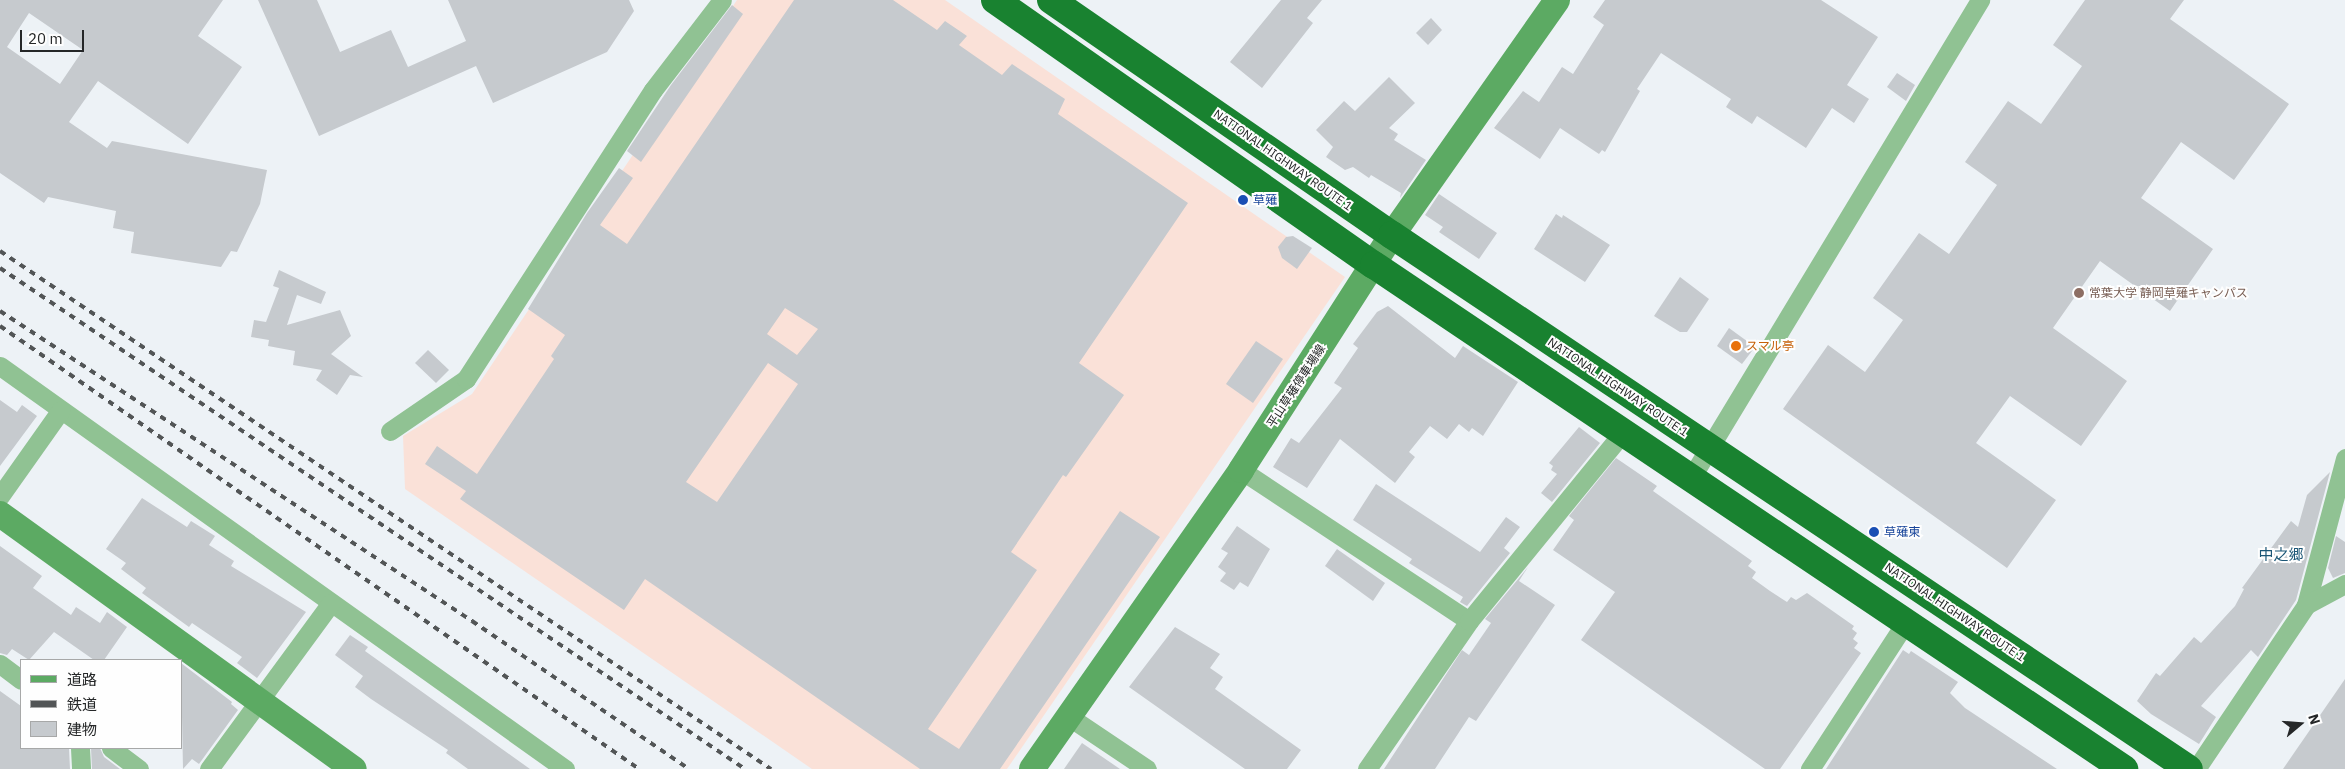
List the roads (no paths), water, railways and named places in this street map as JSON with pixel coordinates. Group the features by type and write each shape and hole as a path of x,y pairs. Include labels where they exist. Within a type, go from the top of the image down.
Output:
{"highway":[{"path":"995,0 1374,265 2124,769"},
{"name":"NATIONAL HIGHWAY ROUTE 1","path":"1051,0 1392,235 2189,769"}],"main road":[{"name":"平山草薙停車場線","path":"1032,769 1242,470 1392,235 1556,0"},
{"path":"0,514 354,769"}],"street":[{"path":"390,431 466,380 653,90 722,0"},
{"path":"1691,478 1980,0"},
{"path":"0,366 565,769"},
{"path":"0,496 61,410"},
{"path":"1367,769 1469,621 1623,432"},
{"path":"2196,769 2306,605 2345,458"},
{"path":"1242,470 1469,621"},
{"path":"2306,605 2345,584"},
{"path":"209,769 331,603"},
{"path":"1810,769 1906,622"},
{"path":"0,664 20,679"},
{"path":"1068,716 1147,769"},
{"path":"80,749 81,769"},
{"path":"112,749 139,769"}],"railway":[{"path":"0,251 771,769"},
{"path":"0,268 745,769"},
{"path":"0,311 472,621 689,769"},
{"path":"0,326 639,769"}],"place":[{"name":"草薙","path":"1243,200"},
{"name":"常葉大学 静岡草薙キャンパス","path":"2079,293"},
{"name":"スマル亭","path":"1736,346"},
{"name":"草薙東","path":"1874,532"}],"district":[{"name":"中之郷","path":"2281,555"}]}
